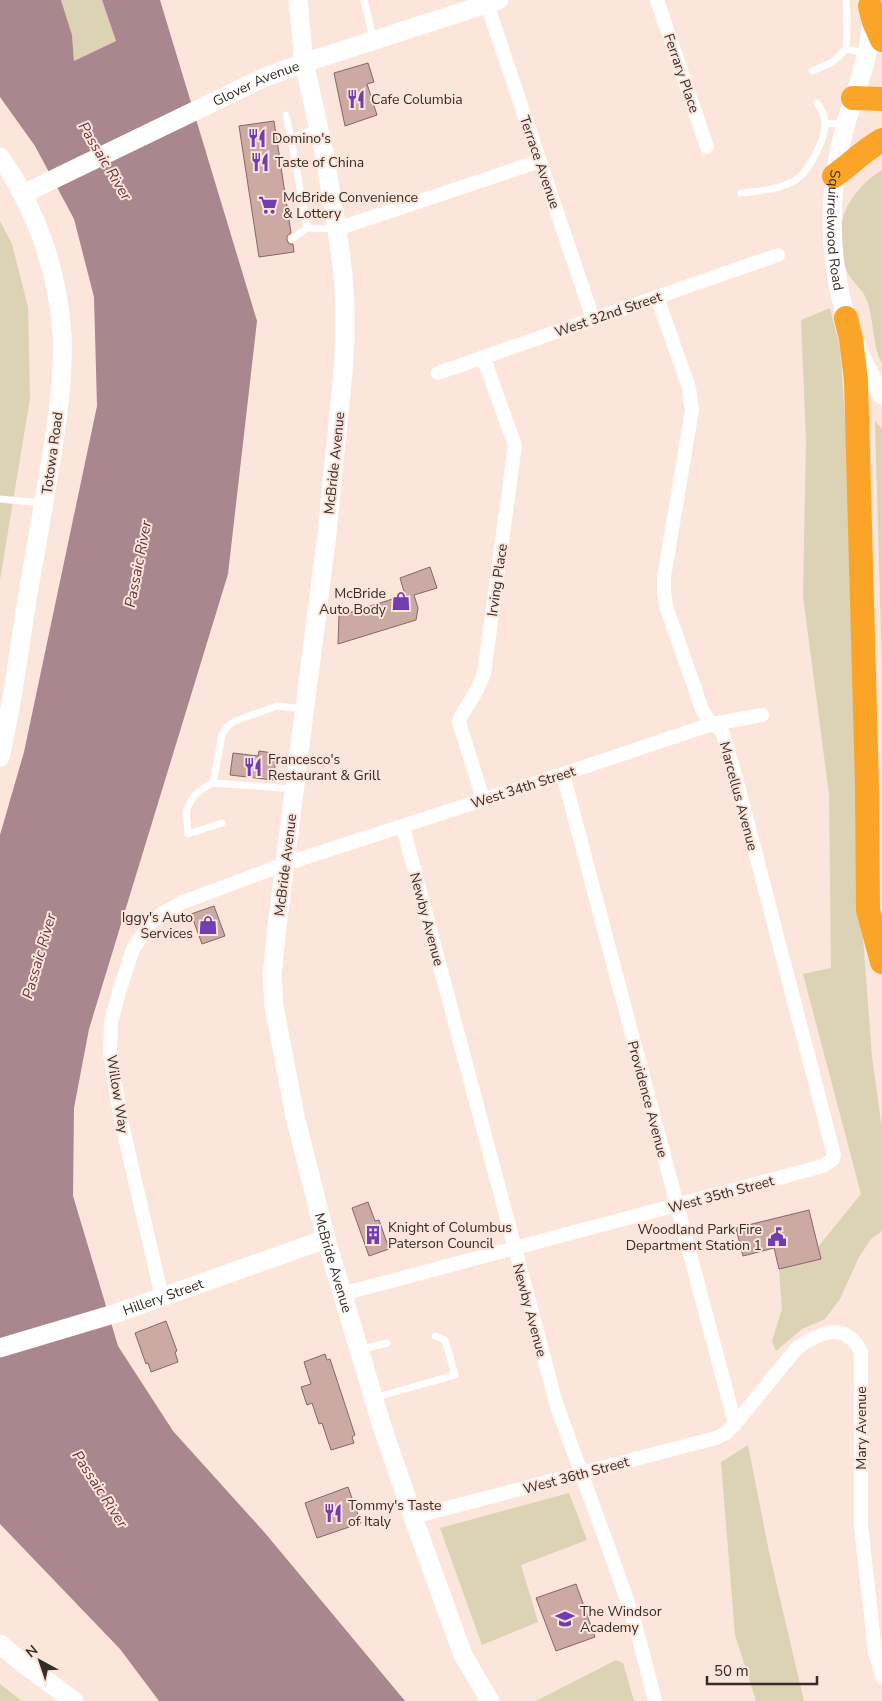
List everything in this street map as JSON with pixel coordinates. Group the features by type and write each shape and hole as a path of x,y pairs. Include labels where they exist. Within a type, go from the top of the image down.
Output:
{"highway":[{"path":"870,3 874,22 875,47"},
{"path":"853,98 882,99"},
{"path":"834,176 882,140"},
{"path":"846,318 851,339 856,380 867,786 868,910 882,962"}],"main road":[{"name":"McBride Avenue","path":"298,0 304,63 319,128 337,229 345,308 343,372 327,534 272,975 274,1006 295,1116 326,1239 359,1350 413,1517 463,1655 490,1701"},
{"name":"Glover Avenue","path":"31,190 266,77 493,2"},
{"name":"Squirrelwood Road","path":"875,47 853,98 839,150 834,176 831,223 835,270 846,318 865,364 882,395"},
{"name":"Totowa Road","path":"0,157 31,190 58,301 62,334 60,394 44,504 0,757"},
{"name":"Hillery Street","path":"0,1348 162,1298 326,1239"},
{"path":"0,1644 74,1701"}],"street":[{"name":"Ferrary Place","path":"657,0 707,147"},
{"name":"Terrace Avenue","path":"493,2 540,161 593,319"},
{"path":"337,229 540,161"},
{"name":"West 32nd Street","path":"438,373 778,256"},
{"name":"Marcellus Avenue","path":"657,297 689,388 692,410 664,577 666,606 702,709 708,720 722,734 737,782 834,1155 830,1163 810,1170"},
{"name":"Irving Place","path":"483,357 515,445 484,674 478,690 459,722 483,799"},
{"name":"West 34th Street","path":"285,864 712,724 762,715"},
{"name":"Providence Avenue","path":"563,774 735,1424"},
{"name":"Newby Avenue","path":"403,826 556,1403 637,1631 655,1701"},
{"name":"Willow Way","path":"162,1298 121,1120 110,1054 112,1022 119,992 133,949 150,924 163,913 182,902 285,864"},
{"name":"West 35th Street","path":"342,1294 810,1170"},
{"name":"Mary Avenue","path":"735,1424 785,1361 797,1348 808,1340 820,1334 834,1332 844,1334 856,1341 861,1352 861,1526 875,1651 882,1677"},
{"name":"West 36th Street","path":"413,1517 707,1441 726,1433 735,1424"}],"lane":[{"path":"364,0 374,41"},
{"path":"846,0 846,49"},
{"path":"812,71 833,62 846,49 875,47"},
{"path":"741,194 773,188 796,181 803,174 814,156 824,132 824,114 817,103"},
{"path":"286,115 307,228"},
{"path":"825,124 846,123"},
{"path":"291,138 319,128"},
{"path":"292,239 307,228 337,229"},
{"path":"0,499 44,504"},
{"path":"213,783 222,735 228,726 235,721 278,706 304,709"},
{"path":"222,824 188,834 187,810 204,787 213,783 294,790"},
{"path":"374,1398 455,1375 445,1340 434,1336"},
{"path":"359,1350 387,1343"}],"shaded area":[{"path":"61,0 102,0 116,41 74,61 72,35"},
{"path":"882,170 882,363 876,348 868,303 849,275 840,244 844,216 850,203 858,191"},
{"path":"0,221 12,244 28,307 30,398 0,580"},
{"path":"830,308 840,348 849,475 859,884 872,1057 882,1129 882,1231 871,1239 859,1257 840,1299 825,1319 802,1329 776,1351 772,1341 782,1309 779,1269 820,1259 818,1247 861,1194 803,974 831,968 829,794 803,596 806,440 801,320"},
{"path":"875,421 882,429 882,668"},
{"path":"748,1445 769,1552 804,1701 756,1701 735,1635 721,1462"},
{"path":"569,1493 587,1540 521,1565 538,1622 482,1645 440,1528"},
{"path":"616,1660 623,1663 634,1701 536,1701"},
{"path":"0,1684 22,1701 0,1701"}],"water":[{"name":"Passaic River","path":"0,0 61,0 72,35 74,61 116,41 102,0 160,0 257,321 228,574 89,1029 74,1108 73,1196 118,1346 173,1431 265,1533 405,1701 159,1701 120,1649 0,1524 0,835 24,752 97,406 94,297 74,219 35,146 0,97"}],"building":[{"name":"Cafe Columbia","path":"368,63 374,82 367,84 377,115 345,126 334,73"},
{"path":"274,121 291,233 287,236 287,240 289,244 293,244 294,252 259,257 239,126"},
{"name":"McBride Auto Body","path":"430,567 437,588 414,595 418,608 416,620 338,644 339,616 405,595 400,578"},
{"name":"Francesco's Restaurant & Grill","path":"259,751 273,753 272,759 276,760 273,780 230,775 233,753 258,756"},
{"name":"Iggy's Auto Services","path":"214,906 225,936 202,944 191,914"},
{"name":"Knight of Columbus Paterson Council","path":"368,1202 375,1221 379,1220 389,1249 369,1256 352,1208"},
{"name":"Woodland Park Fire Department Station 1","path":"809,1210 821,1259 779,1269 774,1248 743,1256 736,1228"},
{"path":"166,1321 177,1351 175,1352 178,1362 151,1372 148,1363 146,1364 135,1333"},
{"path":"325,1354 327,1360 330,1359 355,1435 352,1437 354,1443 331,1450 322,1423 319,1424 312,1403 307,1405 301,1387 311,1384 304,1362"},
{"name":"Tommy's Taste of Italy","path":"348,1487 361,1523 317,1538 305,1503"},
{"path":"576,1584 595,1637 556,1651 536,1598"}],"place":[{"name":"Cafe Columbia","path":"356,99"},
{"name":"Domino's","path":"257,138"},
{"name":"Taste of China","path":"260,162"},
{"name":"McBride Convenience & Lottery","path":"268,205"},
{"name":"McBride Auto Body","path":"401,601"},
{"name":"Francesco's Restaurant & Grill","path":"253,767"},
{"name":"Iggy's Auto Services","path":"208,925"},
{"name":"Knight of Columbus Paterson Council","path":"373,1235"},
{"name":"Woodland Park Fire Department Station 1","path":"777,1237"},
{"name":"Tommy's Taste of Italy","path":"333,1513"},
{"name":"The Windsor Academy","path":"565,1619"}]}
